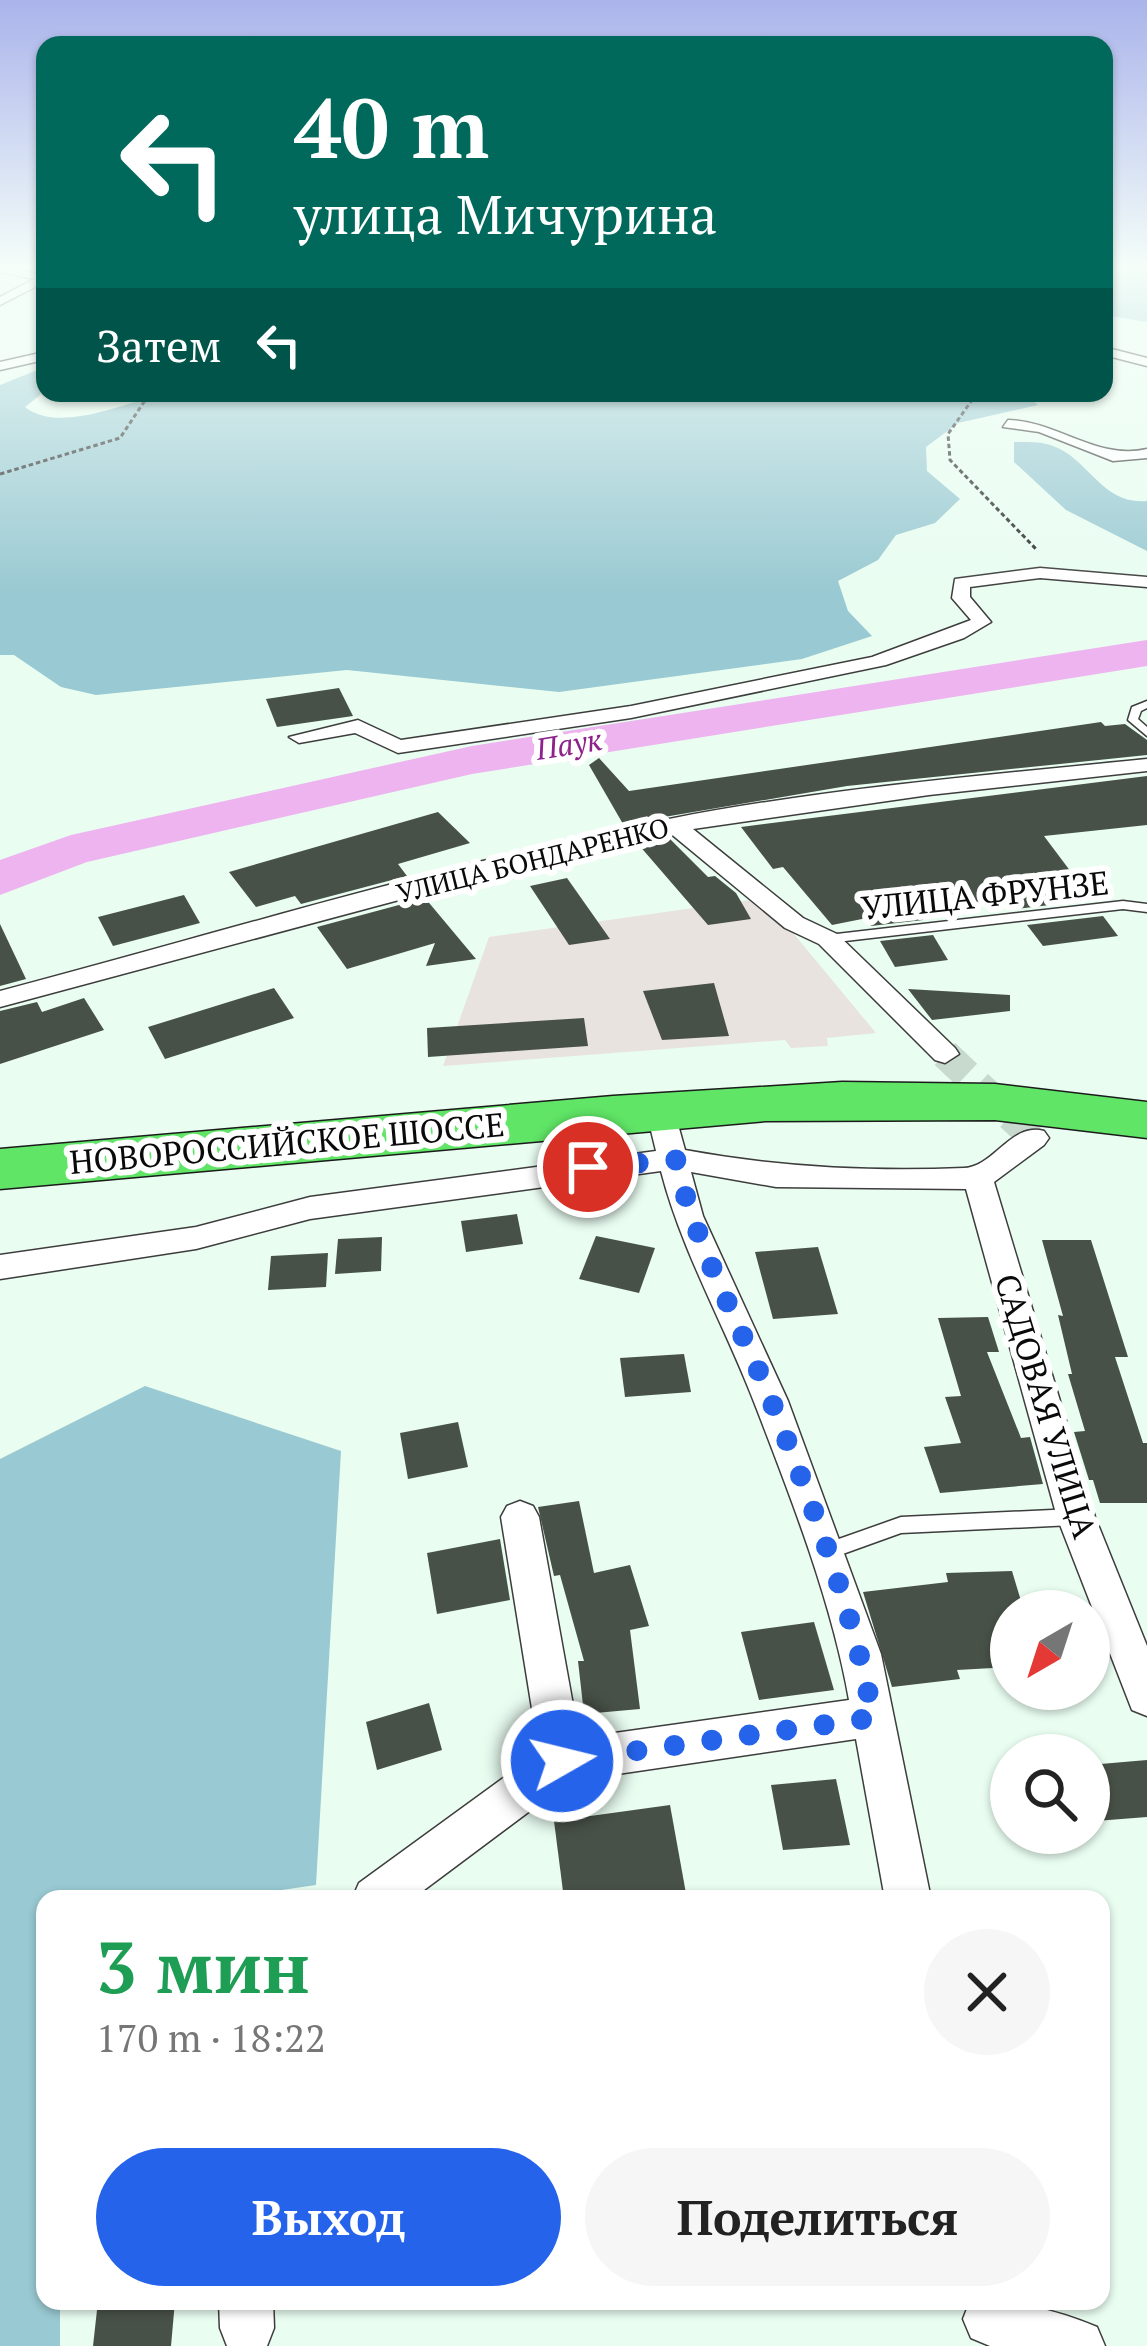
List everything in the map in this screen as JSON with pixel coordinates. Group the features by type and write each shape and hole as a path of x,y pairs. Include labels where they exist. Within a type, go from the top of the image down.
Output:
{"highway":[{"name":"НОВОРОССИЙСКОЕ ШОССЕ","path":"0,1168 668,1135 861,1100 992,1101 1081,1108 1147,1120"}],"street":[{"path":"1008,424 1044,426 1116,459 1147,453"},
{"path":"298,737 358,726 398,747 713,698 880,662 958,634 982,622 961,598 961,583 1040,573 1147,582"},
{"name":"УЛИЦА БОНДАРЕНКО","path":"0,999 571,847 674,825 929,788 1147,765"},
{"path":"674,825 794,923 829,939 945,1054"},
{"path":"668,1135 688,1216 771,1401 861,1654 906,1890"},
{"path":"0,1267 196,1238 310,1208 445,1186 668,1135 776,1177 978,1180 1034,1138"},
{"name":"САДОВАЯ УЛИЦА","path":"978,1180 1076,1517 1147,1696"},
{"path":"520,1517 562,1761"},
{"path":"387,1890 562,1761 873,1718"},
{"path":"989,2322 1078,2346"}],"lane":[{"path":"1147,704 1136,709 1133,719 1147,733"},
{"name":"УЛИЦА ФРУНЗЕ","path":"829,939 1123,905 1147,908"},
{"path":"825,1552 901,1525 1076,1517"}],"path":[{"path":"0,474 120,438 144,402"},
{"path":"971,402 948,434 950,460 1036,550"}],"shaded area":[{"path":"36,374 36,398 25,407 55,418 93,414 134,402 1038,405 958,423 926,447 927,471 960,499 935,523 896,535 878,560 838,581 848,611 872,636 802,659 559,692 347,670 96,695 61,687 14,655 0,655 0,385"},
{"path":"1014,442 1054,446 1109,491 1132,501 1147,501 1147,551 1066,510 1014,462"},
{"path":"764,898 876,1033 827,1038 828,1046 791,1048 785,1040 443,1066 489,937"},
{"path":"145,1386 341,1451 316,1885 281,1890 36,1890 36,2310 60,2310 60,2346 0,2346 0,1459"}],"building":[{"path":"339,688 353,716 277,727 266,699"},
{"path":"1101,722 1105,726 1125,724 1147,740 1147,755 847,786 623,824 589,765 599,758 629,791"},
{"path":"1147,776 1147,825 1044,836 1092,900 1015,909 1008,900 918,911 923,920 871,926 867,918 832,925 783,867 773,869 741,827"},
{"path":"438,812 470,843 398,864 407,876 301,904 295,896 256,907 229,872"},
{"path":"669,838 708,877 715,876 736,893 751,919 708,925 638,844"},
{"path":"567,878 610,939 569,945 530,886"},
{"path":"184,895 200,923 113,946 98,917"},
{"path":"425,898 476,959 426,966 435,943 347,969 317,927"},
{"path":"1103,916 1118,936 1043,946 1027,925"},
{"path":"0,924 26,979 0,986"},
{"path":"933,935 948,960 895,967 880,941"},
{"path":"714,983 729,1036 662,1040 643,991"},
{"path":"274,988 294,1018 165,1059 148,1027"},
{"path":"908,989 1010,995 1010,1011 932,1020"},
{"path":"84,998 104,1030 0,1064 0,1011 37,1002 42,1012"},
{"path":"584,1018 588,1046 428,1057 427,1028"},
{"path":"517,1214 523,1244 466,1252 461,1221"},
{"path":"596,1236 655,1248 639,1293 579,1279"},
{"path":"382,1237 381,1271 335,1274 338,1239"},
{"path":"1042,1240 1091,1240 1128,1357 1115,1357 1143,1443 1147,1443 1147,1503 1100,1503 1093,1480 1089,1480 1074,1432 1085,1431 1068,1374 1072,1374 1058,1315 1063,1316"},
{"path":"818,1247 838,1314 773,1319 755,1252"},
{"path":"328,1253 326,1287 268,1290 271,1256"},
{"path":"988,1317 999,1352 987,1352 1021,1438 1030,1437 1043,1484 940,1493 924,1447 961,1443 945,1397 961,1396 938,1318"},
{"path":"684,1354 691,1392 625,1397 620,1358"},
{"path":"458,1422 468,1467 408,1479 400,1433"},
{"path":"579,1501 594,1573 630,1565 649,1626 630,1630 640,1709 584,1714 578,1661 584,1661 560,1575 554,1576 538,1507"},
{"path":"500,1539 510,1600 437,1614 427,1553"},
{"path":"1012,1571 1018,1590 990,1590 990,1668 957,1670 960,1679 892,1687 863,1592 948,1582 946,1573"},
{"path":"814,1622 834,1690 759,1700 741,1632"},
{"path":"429,1703 442,1750 377,1770 366,1722"},
{"path":"1147,1760 1147,1817 1110,1820 1110,1763"},
{"path":"836,1779 850,1845 783,1850 771,1785"},
{"path":"670,1805 685,1890 563,1890 554,1821"},
{"path":"97,2310 174,2310 171,2346 93,2346"}],"waterway":[{"name":"Паук","path":"0,879 71,850 472,760 1147,653"}],"tunnel":[{"path":"945,1054 1034,1138"}],"route":[{"path":"562,1761 873,1718 861,1654 771,1401 688,1216 676,1160 588,1167"}]}
